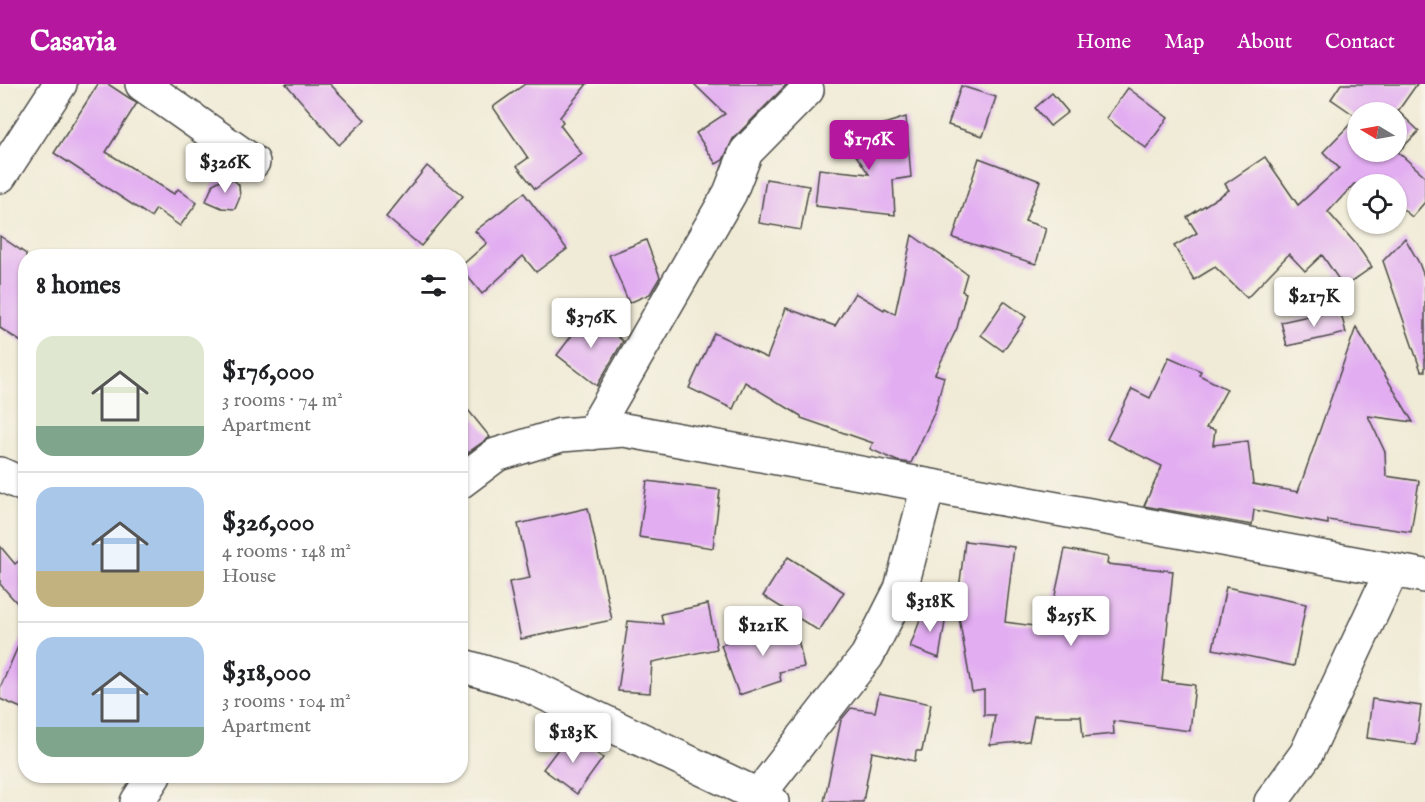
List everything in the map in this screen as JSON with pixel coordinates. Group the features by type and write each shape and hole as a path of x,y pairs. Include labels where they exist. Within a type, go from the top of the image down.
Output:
{"street":[{"path":"0,176 60,84"},
{"path":"142,84 253,162"},
{"path":"592,433 730,193 746,152 807,90"},
{"path":"468,476 496,455 561,435 624,430 1425,576"},
{"path":"0,474 18,482"},
{"path":"468,667 525,684 761,800 867,656 901,589 928,486"},
{"path":"1271,802 1306,754 1392,570"},
{"path":"137,802 149,783"}],"building":[{"path":"98,84 108,84 137,103 106,152 174,194 178,189 197,203 180,226 156,209 151,217 54,153"},
{"path":"286,84 330,84 365,120 339,145"},
{"path":"525,84 587,84 560,117 563,122 560,125 582,154 535,189 517,166 528,158 493,107"},
{"path":"694,84 787,84 733,139 723,160 716,164 696,133 725,114"},
{"path":"1341,84 1417,84 1404,102 1347,102 1347,110 1331,99"},
{"path":"961,86 996,97 983,136 948,125"},
{"path":"1128,88 1168,118 1146,148 1106,118"},
{"path":"1052,93 1068,112 1050,126 1035,108"},
{"path":"906,117 911,177 893,180 895,215 815,206 819,169 869,174 843,137"},
{"path":"1407,120 1419,131 1407,143"},
{"path":"1347,127 1347,162 1407,162 1407,160 1425,176 1425,202 1412,217 1407,213 1407,174 1347,174 1347,192 1328,212 1356,244 1372,267 1344,287 1322,255 1305,271 1289,254 1247,298 1215,267 1194,280 1174,246 1197,233 1187,217 1229,190 1225,184 1265,157 1298,205 1339,168 1323,152"},
{"path":"979,158 1040,181 1025,221 1046,228 1036,264 953,238"},
{"path":"427,166 463,196 421,246 386,217"},
{"path":"224,178 235,181 239,185 240,197 235,209 222,208 206,201 213,184"},
{"path":"766,179 809,186 801,230 759,223"},
{"path":"524,193 567,249 536,272 523,256 482,294 468,277 468,260 487,243 475,231"},
{"path":"912,235 967,274 962,291 966,293 957,328 935,374 944,377 935,411 911,463 897,461 870,449 873,443 801,418 745,382 733,409 689,388 714,333 767,358 786,308 835,326 855,293 895,314"},
{"path":"0,236 19,249 18,340 0,328"},
{"path":"1405,238 1425,279 1425,371 1421,371 1383,261"},
{"path":"646,240 660,277 650,294 629,303 609,255"},
{"path":"1004,301 1026,317 1003,351 981,335"},
{"path":"1340,309 1346,333 1287,346 1281,322"},
{"path":"588,314 623,341 597,386 557,355"},
{"path":"1356,327 1413,422 1368,416 1385,452 1386,476 1419,481 1411,532 1328,520 1328,524 1254,510 1252,525 1144,506 1162,466 1107,439 1132,389 1150,398 1169,357 1201,371 1199,375 1227,389 1206,428 1215,430 1213,445 1248,441 1253,484 1298,492"},
{"path":"468,410 490,437 468,452"},
{"path":"647,481 720,490 713,548 639,537"},
{"path":"588,508 612,620 521,639 509,582 530,578 518,524"},
{"path":"965,541 1014,547 1005,622 1048,628 1065,549 1108,557 1107,564 1173,571 1162,681 1195,685 1190,731 1113,721 1114,734 1083,737 1081,716 1034,716 1029,741 990,745 995,715 984,715 984,690 972,692 957,606"},
{"path":"0,546 15,564 18,562 18,604 0,584"},
{"path":"788,557 844,592 819,631 763,596"},
{"path":"1226,587 1306,604 1294,666 1213,649"},
{"path":"708,604 717,649 652,662 650,693 618,691 628,621 663,624 661,614"},
{"path":"925,607 946,616 939,658 910,647"},
{"path":"794,620 804,667 779,672 781,681 739,695 721,645"},
{"path":"18,646 18,707 0,699 0,688"},
{"path":"879,693 931,704 922,751 916,751 915,761 872,752 863,802 824,802 841,720 851,708 875,712"},
{"path":"1372,699 1421,706 1416,745 1367,738"},
{"path":"570,733 603,758 577,794 543,769"}]}
